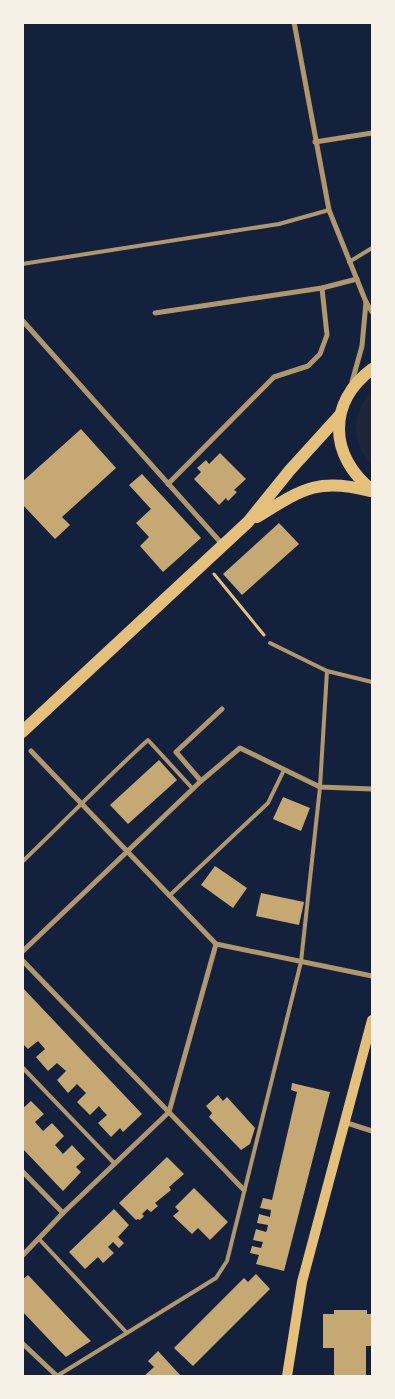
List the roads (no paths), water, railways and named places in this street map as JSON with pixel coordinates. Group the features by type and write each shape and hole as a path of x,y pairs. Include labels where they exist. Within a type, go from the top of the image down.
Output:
{"main road":[{"path":"372,369 360,378 350,391 340,415 339,431 341,447 347,464 359,480 372,491"},
{"path":"22,732 248,522 290,470 340,415"},
{"path":"248,522 301,491 314,486 343,484 372,491"},
{"path":"287,1376 302,1282 372,1020"}],"street":[{"path":"294,22 328,210 366,302 372,312"},
{"path":"315,142 372,133"},
{"path":"155,313 322,288 357,279"},
{"path":"168,484 274,377 308,366 320,354 328,335 322,288"},
{"path":"350,391 362,346 366,302"},
{"path":"22,320 223,545"},
{"path":"201,781 176,752 222,710"},
{"path":"22,952 128,853 201,781 240,748 320,787 372,789"},
{"path":"30,751 216,944 372,976"},
{"path":"22,1256 63,1213 169,1112 216,944"},
{"path":"22,960 244,1190"},
{"path":"346,1123 372,1131"},
{"path":"22,1171 63,1213"},
{"path":"22,1343 57,1376"}],"lane":[{"path":"22,264 279,224 328,210"},
{"path":"350,262 372,248"},
{"path":"270,643 327,672 372,682"},
{"path":"57,1376 216,1278 223,1270 301,962 320,787 327,672"},
{"path":"22,862 81,805 91,792 148,740 193,789"},
{"path":"170,896 268,803 284,770"},
{"path":"22,1067 115,1164"},
{"path":"38,1239 127,1333"}]}
